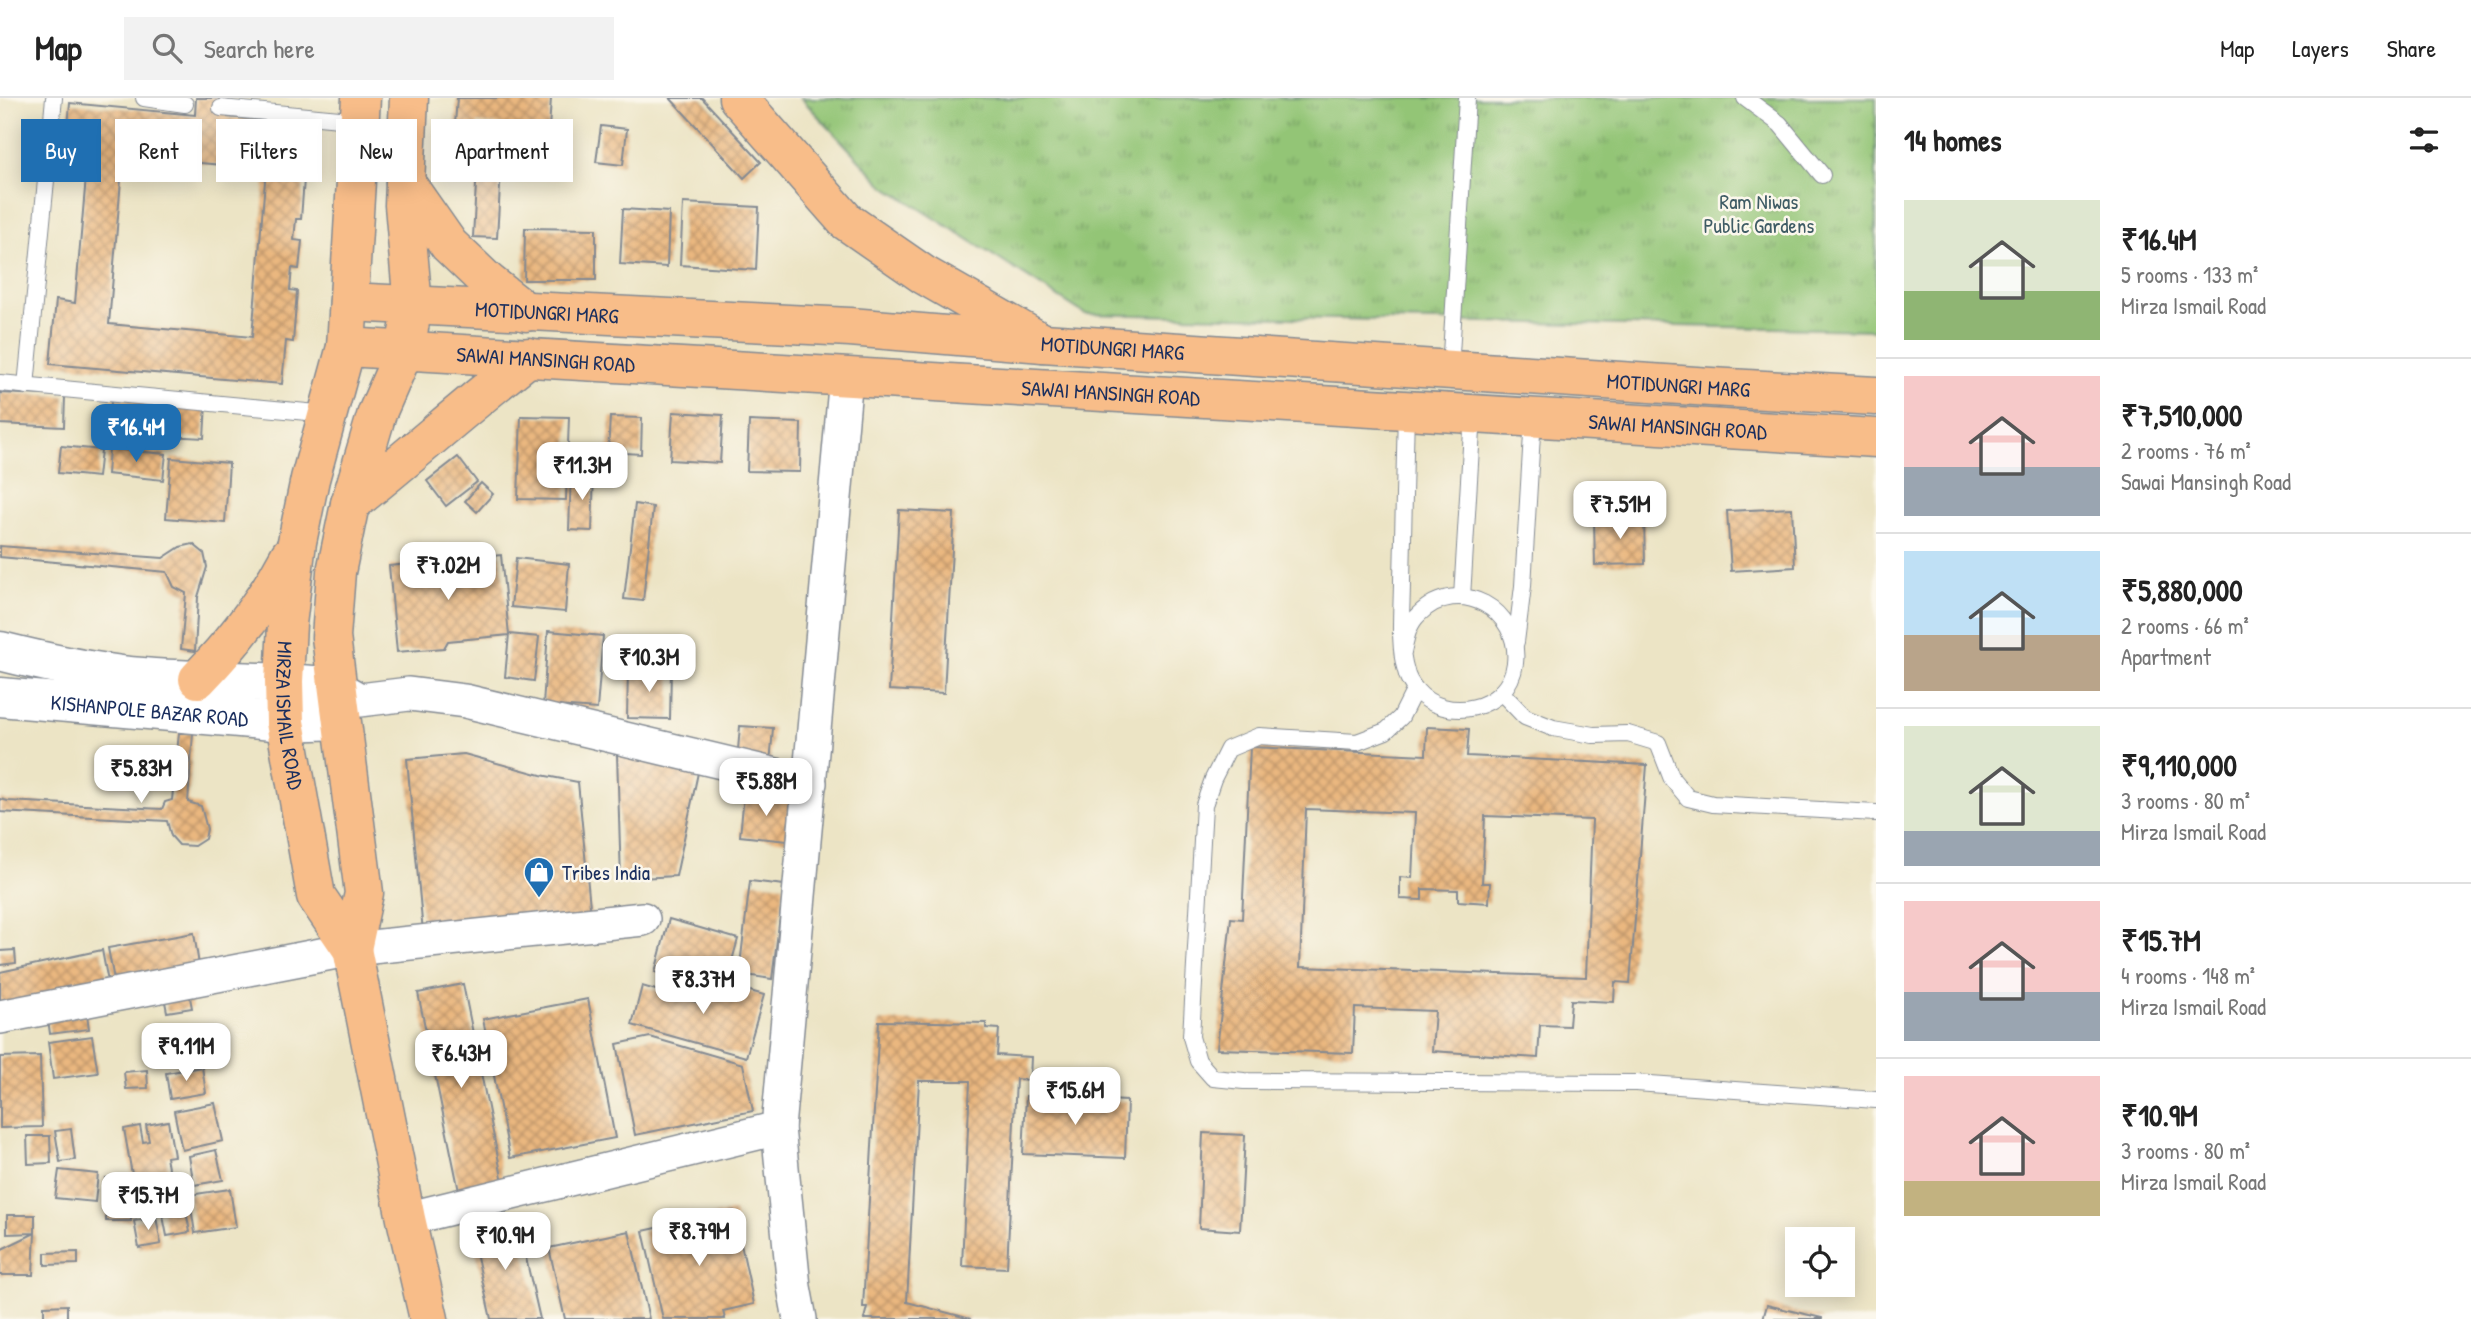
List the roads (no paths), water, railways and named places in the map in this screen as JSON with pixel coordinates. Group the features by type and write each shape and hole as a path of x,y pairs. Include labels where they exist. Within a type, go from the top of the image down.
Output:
{"main road":[{"name":"MIRZA ISMAIL ROAD","path":"408,119 409,98"},
{"path":"738,98 846,220 924,275 1043,343"},
{"name":"MIRZA ISMAIL ROAD","path":"361,109 346,346 310,479 297,542 287,624 285,722 316,896 352,949 406,1219 429,1319"},
{"name":"MIRZA ISMAIL ROAD","path":"352,949 364,893 346,702 331,637 336,572 350,504 377,413 405,349 413,306 404,205 405,182"},
{"path":"405,182 449,245 489,284 526,312"},
{"name":"MOTIDUNGRI MARG","path":"349,302 850,327 1043,343 1876,396"},
{"name":"SAWAI MANSINGH ROAD","path":"346,346 1876,438"},
{"path":"350,504 529,357"},
{"path":"198,679 226,650 254,613 297,542"}],"street":[{"path":"800,1319 794,1287 778,1128 846,376"},
{"path":"0,651 58,665 123,675 284,681 346,702 409,694 465,701 810,783"},
{"name":"KISHANPOLE BAZAR ROAD","path":"0,697 285,722 346,702"},
{"path":"0,1017 352,949 643,919"},
{"path":"406,1219 778,1128"}],"lane":[{"path":"26,386 54,98"},
{"path":"144,98 185,104"},
{"path":"1450,370 1467,98"},
{"path":"1745,98 1780,124 1822,175"},
{"path":"221,108 361,109"},
{"path":"0,383 328,414"},
{"path":"1406,410 1403,652 1406,671 1415,689 1430,702 1448,709 1467,709 1486,704 1501,692 1514,665 1523,586 1532,417"},
{"path":"1462,597 1473,414"},
{"path":"1403,652 1408,630 1418,614 1434,603 1453,597 1473,598 1497,611 1509,626 1515,645"},
{"path":"1415,689 1401,716 1386,731 1357,742 1259,737 1228,749 1204,805 1191,1037 1198,1061 1213,1078 1244,1081 1636,1083 1876,1100"},
{"path":"1501,692 1525,717 1553,728 1593,735 1628,734 1658,743 1672,779 1688,798 1713,804 1876,813"}],"place":[{"name":"Tribes India","path":"539,899"}],"park label":[{"name":"Ram Niwas Public Gardens","path":"1759,213"}]}
